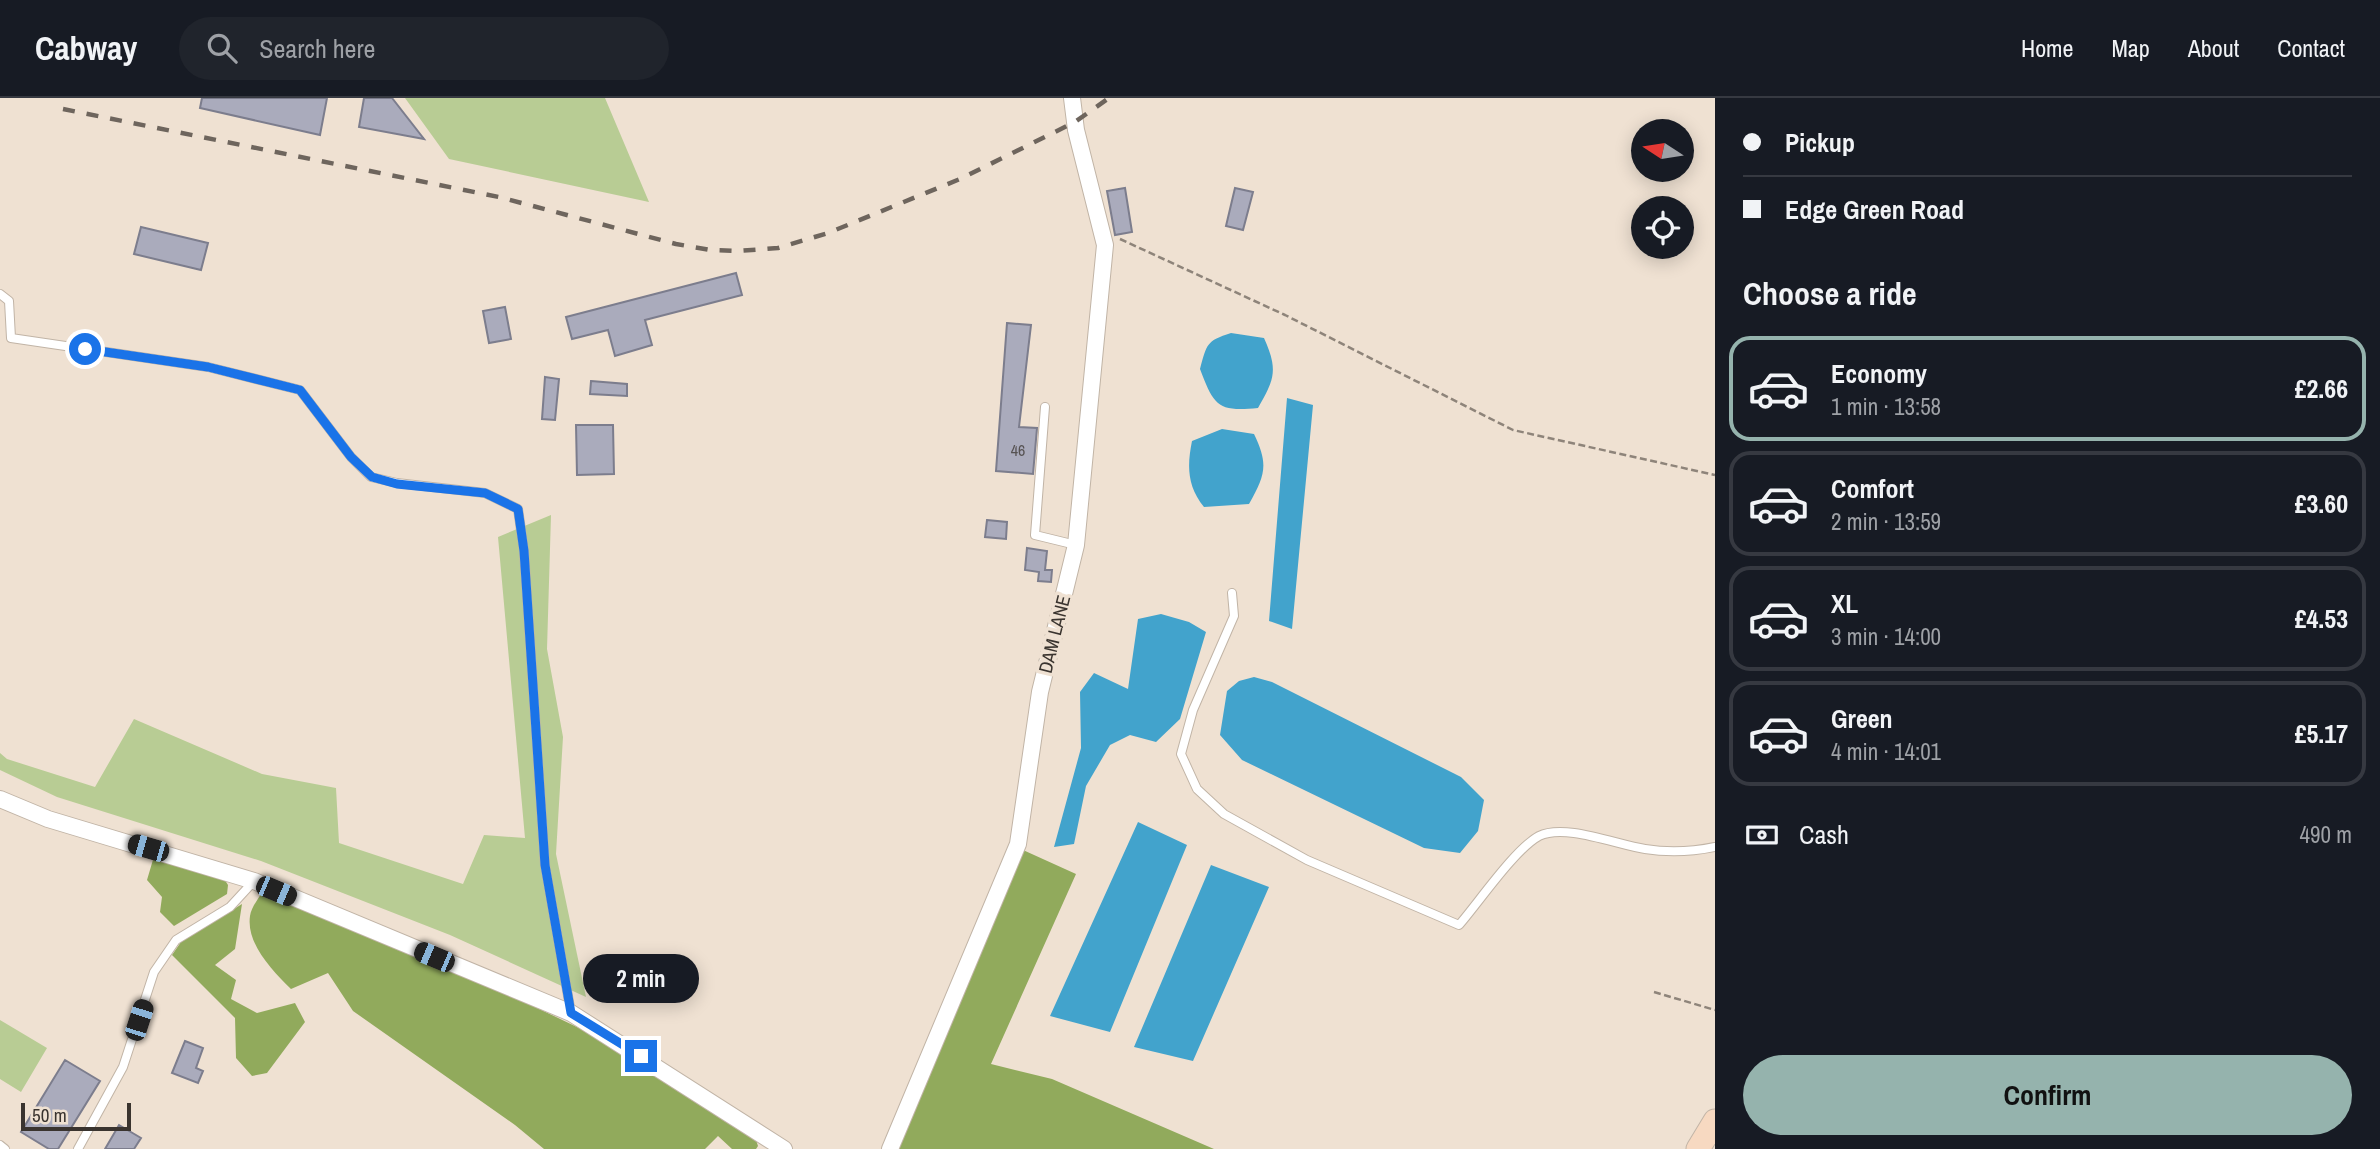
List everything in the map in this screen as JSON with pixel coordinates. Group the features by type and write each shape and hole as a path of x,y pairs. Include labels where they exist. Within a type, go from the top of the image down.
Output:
{"main road":[{"path":"1698,1149 1715,1121"}],"street":[{"name":"DAM LANE","path":"890,1149 1018,844 1040,692 1076,545 1105,245 1076,130 1072,98"},
{"path":"0,799 48,819 254,881 571,1013 773,1146"}],"lane":[{"path":"0,294 9,301 11,338 208,367 300,390 351,457 372,477 397,484 485,493 518,509 524,551 545,865 571,1013"},
{"path":"1045,407 1035,535 1076,545"},
{"path":"1232,593 1234,616 1194,710 1181,754 1197,789 1224,814 1307,860 1460,925 1525,847 1549,832 1566,832 1647,850 1687,853 1715,847"},
{"path":"78,1149 123,1067 154,972 176,940 230,907 254,881"},
{"path":"0,1145 5,1149"}],"path":[{"path":"1102,231 1285,315 1513,429 1715,475"},
{"path":"1654,992 1715,1010"}],"green space":[{"path":"405,98 605,98 649,202 449,159"},
{"path":"551,515 547,649 563,737 556,854 586,997 450,935 261,861 57,797 0,770 0,753 7,759 95,787 134,719 262,774 336,788 339,843 463,884 484,835 525,838 498,537"},
{"path":"1023,850 1076,874 991,1064 1052,1079 1214,1149 893,1149"},
{"path":"155,853 221,874 228,885 227,894 174,926 160,912 162,897 147,880"},
{"path":"263,891 579,1028 754,1134 758,1146 756,1149 732,1149 718,1136 705,1149 544,1149 515,1125 353,1011 328,973 291,989 262,956 252,937 251,913"},
{"path":"242,904 235,949 215,965 236,980 231,999 257,1013 295,1003 305,1022 267,1073 252,1076 236,1058 235,1018 172,955 181,942"},
{"path":"0,1020 47,1048 21,1092 0,1079"}],"water":[{"path":"1231,333 1264,338 1268,349 1273,374 1258,408 1234,409 1219,404 1209,391 1200,369 1204,354 1212,341"},
{"path":"1287,398 1313,405 1292,629 1269,621"},
{"path":"1222,429 1254,434 1262,454 1262,477 1249,504 1204,507 1191,483 1189,459 1192,441"},
{"path":"1161,614 1189,622 1206,632 1180,719 1156,742 1130,735 1110,745 1086,786 1074,844 1054,847 1081,748 1080,692 1094,673 1128,689 1138,619"},
{"path":"1254,677 1272,682 1461,777 1484,800 1478,831 1460,853 1424,848 1242,760 1220,735 1227,691 1239,681"},
{"path":"1138,822 1187,845 1110,1032 1050,1016"},
{"path":"1211,865 1269,887 1193,1061 1134,1047"}],"building":[{"path":"202,98 327,98 320,135 200,108"},
{"path":"364,98 392,98 424,139 359,127"},
{"path":"1125,188 1132,232 1115,235 1107,191"},
{"path":"1235,188 1253,192 1243,230 1226,226"},
{"path":"141,227 208,243 201,270 134,254"},
{"path":"736,273 742,295 645,320 652,345 615,356 608,330 572,339 566,317"},
{"path":"505,307 511,339 489,343 483,311"},
{"path":"1007,323 1031,325 1019,427 1037,428 1033,474 996,471"},
{"path":"545,377 559,379 555,420 542,419"},
{"path":"591,381 627,384 627,396 590,394"},
{"path":"576,425 613,425 614,474 577,475"},
{"path":"987,520 1007,522 1006,539 985,537"},
{"path":"1027,548 1047,551 1045,570 1052,570 1051,582 1038,581 1039,572 1025,570"},
{"path":"185,1041 203,1048 196,1068 203,1071 198,1083 172,1073"},
{"path":"65,1060 100,1081 58,1149 49,1149 21,1132"},
{"path":"119,1125 141,1138 134,1149 105,1149"}],"railway":[{"path":"63,109 499,197 676,244 737,251 778,248 828,233 960,179 1075,122 1109,98"}],"route":[{"path":"85,349 208,367 300,390 351,457 372,477 397,484 485,493 518,509 524,551 545,865 571,1013 641,1056"}]}
